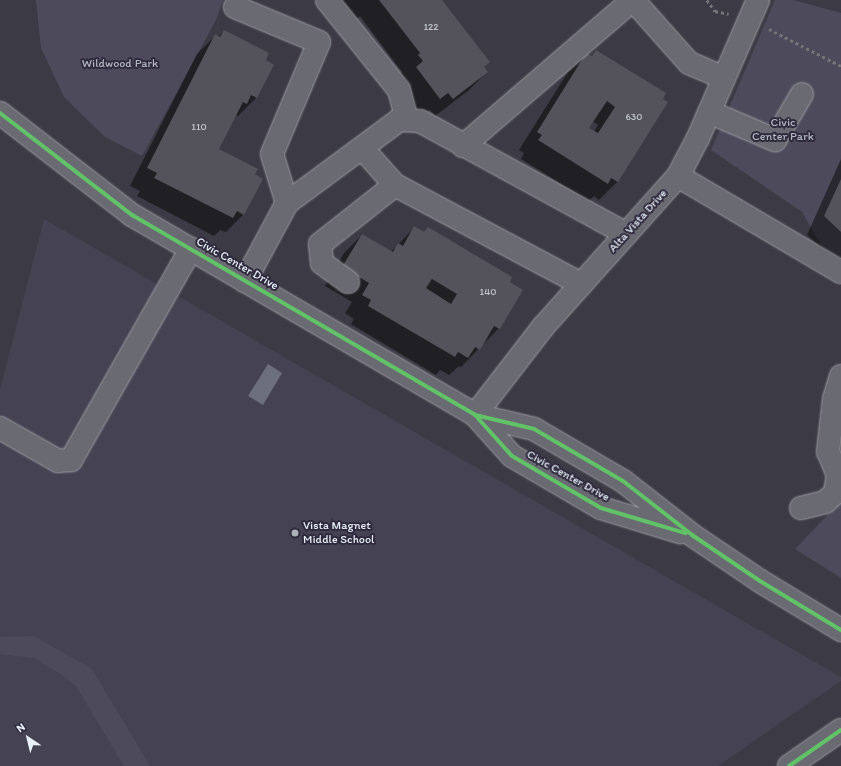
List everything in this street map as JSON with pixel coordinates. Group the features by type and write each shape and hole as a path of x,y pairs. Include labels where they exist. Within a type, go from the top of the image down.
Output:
{"main road":[{"path":"327,0 399,90 407,120"},
{"path":"463,146 633,0 689,63 724,78"},
{"path":"236,7 319,42"},
{"name":"Alta Vista Drive","path":"475,415 543,327 678,176 724,78 752,7"},
{"path":"287,203 272,154 319,42 345,22"},
{"path":"709,112 775,140 802,94"},
{"name":"Civic Center Drive","path":"0,113 132,215 475,415 534,429 623,481 692,535 760,581 841,630"},
{"path":"245,281 287,203 399,120 420,121 463,146 626,234"},
{"path":"362,148 395,184 581,284"},
{"path":"678,176 841,272"},
{"path":"348,282 322,263 320,244 395,184"},
{"path":"2,433 58,461 71,460 191,250"},
{"path":"801,508 825,502 835,493 838,476 828,452 834,399 841,376"},
{"name":"Civic Center Drive","path":"475,415 512,456 601,508 692,535"},
{"path":"789,766 841,730"}],"path":[{"path":"707,0 715,10 752,7 810,48 841,66"}],"shaded area":[{"name":"Vista Magnet Middle School","path":"44,219 841,677 841,681 718,766 0,766 0,389"},
{"path":"268,364 282,373 263,405 248,396"}],"green space":[{"name":"Wildwood Park","path":"36,0 223,0 216,20 142,156 105,137 64,97 41,48"},
{"name":"Civic Center Park","path":"775,0 793,0 841,13 841,280 802,212 711,150"},
{"path":"841,501 841,578 795,549"},
{"path":"34,636 92,669 150,766 124,766 76,686 59,673 34,658 0,654 0,637"}],"building":[{"path":"379,0 442,0 490,62 484,67 488,72 453,99 448,93 440,99 416,67 423,61 418,55 420,53"},
{"path":"224,30 269,53 266,60 274,65 257,98 251,95 247,104 243,102 219,149 258,169 255,174 263,179 244,215 237,211 233,218 154,178 157,173 147,168 215,34 220,37"},
{"path":"596,50 666,93 663,99 668,102 618,182 611,178 608,184 538,140 542,135 537,132 586,53 592,56","holes":["607,101 615,107 598,133 589,128"]},
{"path":"841,179 841,232 824,216"},
{"path":"414,226 424,232 428,227 512,277 510,282 523,290 500,329 494,326 480,350 475,347 468,358 458,352 455,357 368,306 371,300 362,295 369,283 342,267 362,234 393,252 398,243 403,246","holes":["432,279 457,294 451,304 426,288"]}],"cycle path":[{"path":"0,113 132,215 475,415 534,429 623,481 692,535 760,581 841,630"},
{"path":"475,415 512,456 601,508 685,533"},
{"path":"789,766 841,730"}],"place":[{"name":"Vista Magnet Middle School","path":"295,533"}]}
